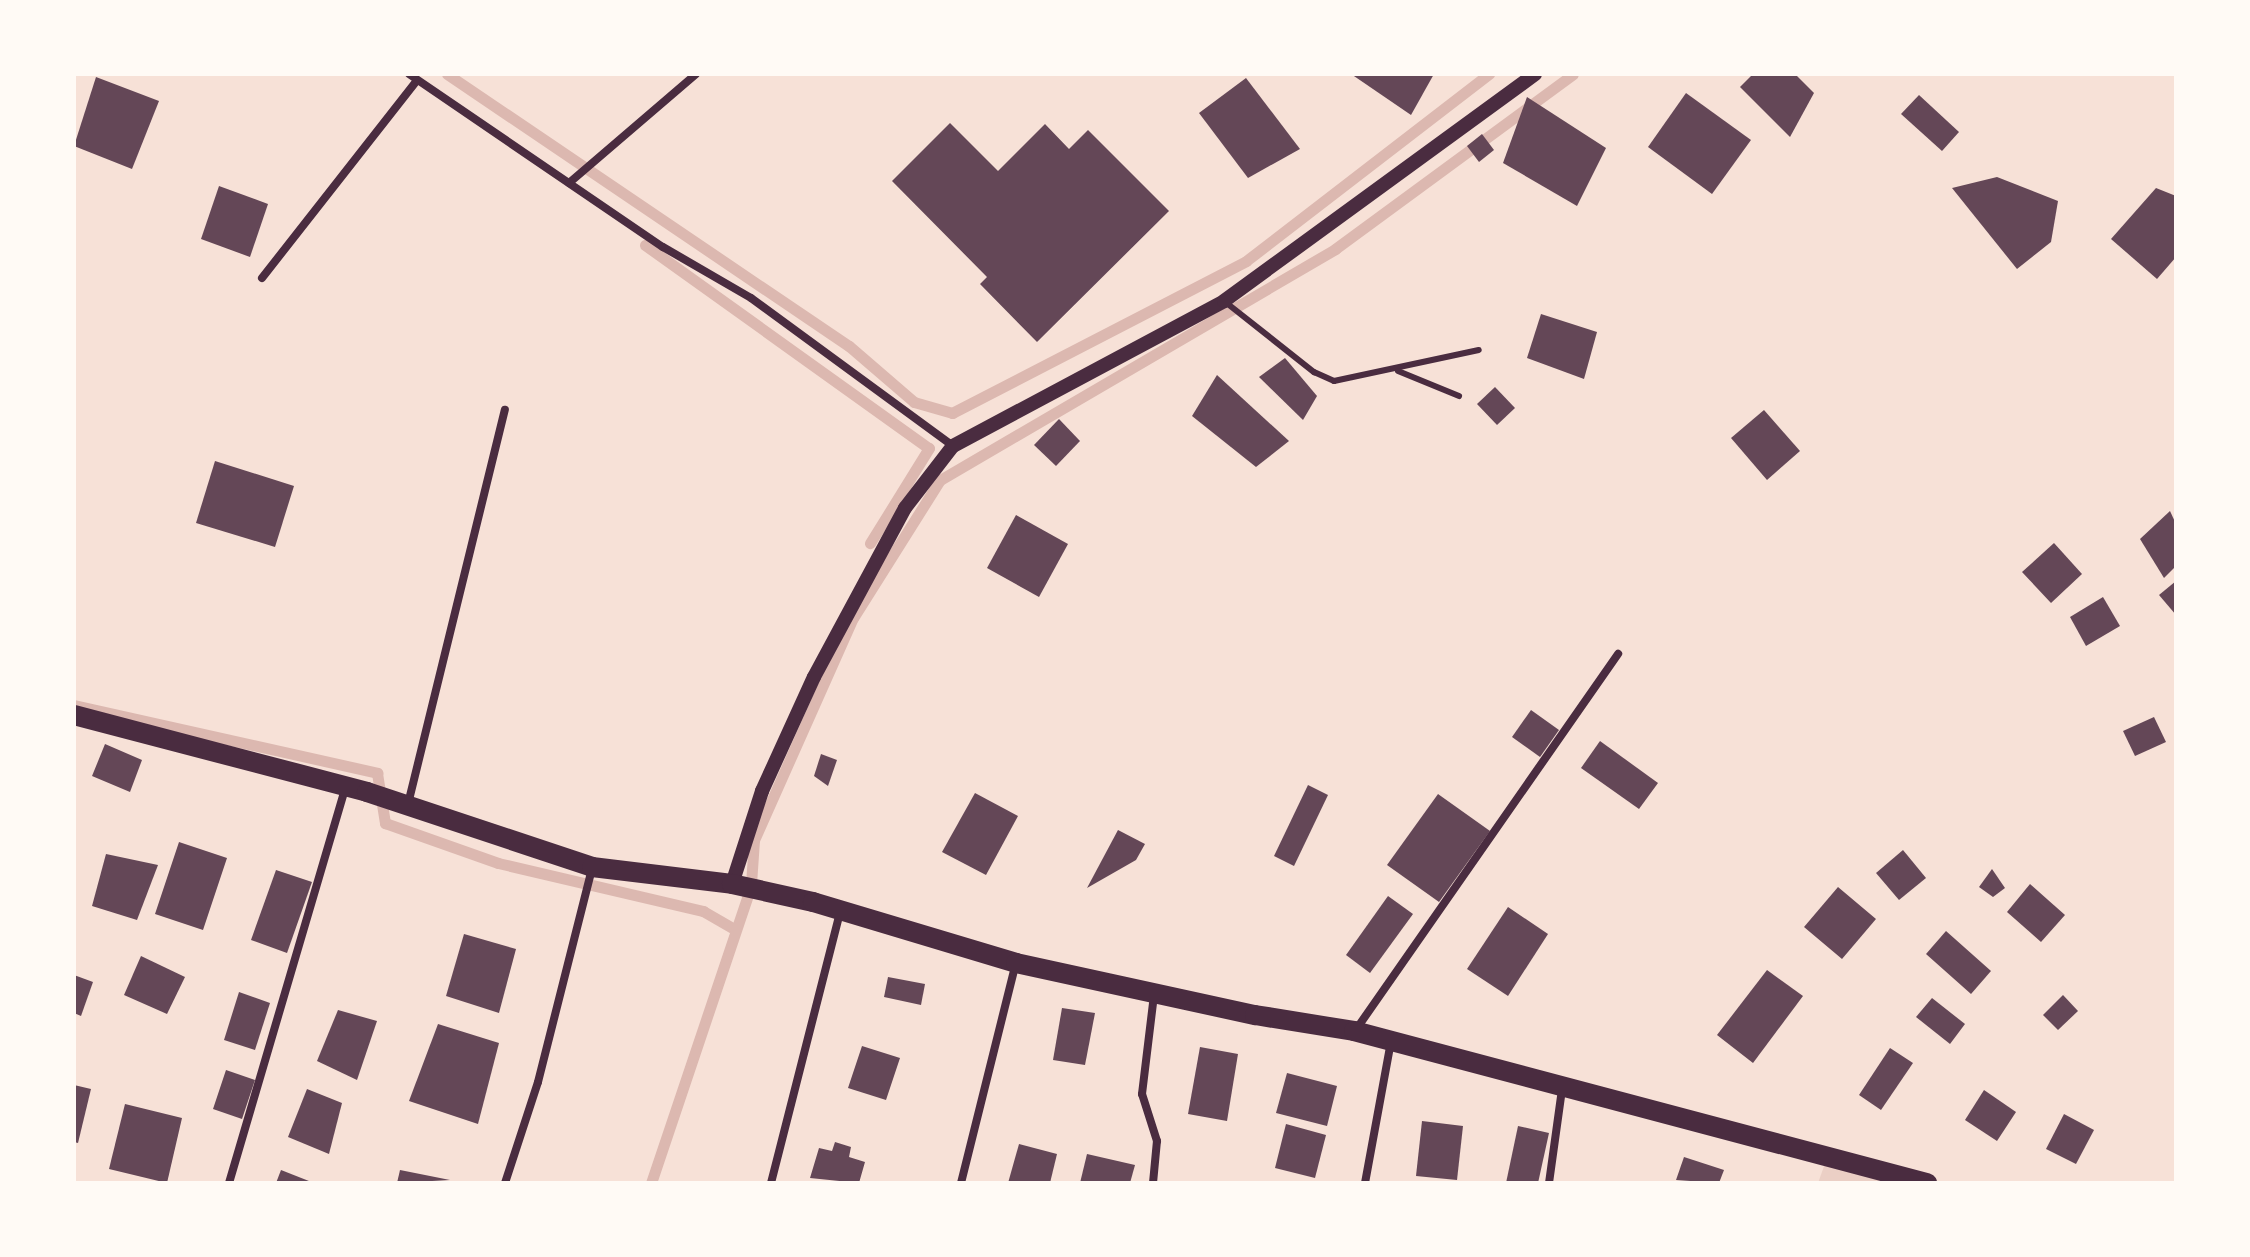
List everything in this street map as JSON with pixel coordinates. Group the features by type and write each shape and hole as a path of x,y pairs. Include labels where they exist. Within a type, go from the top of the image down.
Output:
{"main road":[{"path":"74,715 367,792 592,867 732,884 841,911 1016,963 1155,990 1255,1015 1354,1031 1562,1089 1927,1183"}],"street":[{"path":"409,74 569,183 751,298 953,446"},
{"path":"569,183 696,74"},
{"path":"732,884 762,791 814,677 905,508 953,446 1224,301 1535,74"},
{"path":"262,278 417,80"},
{"path":"402,803 505,410"},
{"path":"1354,1031 1618,654"},
{"path":"229,1183 346,787"},
{"path":"505,1183 538,1082 592,867"},
{"path":"771,1183 841,911"},
{"path":"961,1183 1016,963"},
{"path":"1153,1183 1157,1141 1142,1094 1155,990"},
{"path":"1365,1183 1391,1041"},
{"path":"1549,1183 1562,1089"}],"lane":[{"path":"1224,301 1314,372 1334,381 1398,371 1479,350"},
{"path":"1398,371 1459,396"}],"shaded area":[{"path":"1827,1158 1927,1183 1818,1183"}],"building":[{"path":"1351,74 1434,74 1411,115"},
{"path":"1753,74 1795,74 1814,93 1790,137 1740,87"},
{"path":"96,77 159,101 132,169 74,146"},
{"path":"1246,78 1300,149 1248,178 1199,113"},
{"path":"1686,93 1751,140 1712,194 1648,147"},
{"path":"1919,95 1959,132 1942,151 1901,114"},
{"path":"1527,97 1606,148 1577,206 1503,163"},
{"path":"950,123 998,171 1045,124 1069,149 1088,130 1169,211 1037,342 980,284 987,277 892,181"},
{"path":"1482,134 1494,150 1479,162 1467,146"},
{"path":"1997,177 2058,201 2051,242 2017,269 1952,188"},
{"path":"219,186 268,204 250,257 201,239"},
{"path":"2156,188 2176,196 2176,257 2157,279 2111,239"},
{"path":"1541,314 1597,332 1584,379 1527,358"},
{"path":"1285,358 1317,396 1303,420 1259,377"},
{"path":"1217,375 1289,441 1256,467 1192,416"},
{"path":"1495,387 1515,408 1497,425 1477,404"},
{"path":"1764,410 1800,451 1767,480 1731,438"},
{"path":"1059,419 1080,441 1056,466 1034,445"},
{"path":"215,461 294,486 275,547 196,523"},
{"path":"2170,511 2176,524 2176,566 2164,578 2140,539"},
{"path":"1016,515 1068,544 1039,597 987,568"},
{"path":"2054,543 2082,574 2051,603 2022,572"},
{"path":"2176,581 2176,615 2159,595"},
{"path":"2103,597 2120,626 2086,646 2070,617"},
{"path":"1531,710 1559,730 1540,757 1512,737"},
{"path":"2154,717 2166,742 2135,756 2123,731"},
{"path":"1600,741 1658,783 1639,809 1581,768"},
{"path":"105,744 142,760 130,792 92,776"},
{"path":"821,754 837,760 828,786 814,776"},
{"path":"1308,785 1328,795 1294,866 1274,856"},
{"path":"975,793 1018,816 986,875 942,852"},
{"path":"1438,794 1490,831 1439,902 1387,865"},
{"path":"1118,830 1145,844 1136,860 1087,888"},
{"path":"179,842 227,858 203,930 155,914"},
{"path":"1903,850 1926,878 1899,900 1876,873"},
{"path":"106,854 158,865 137,920 92,906"},
{"path":"1992,869 2005,888 1993,897 1979,887"},
{"path":"276,870 312,882 287,953 251,940"},
{"path":"2030,884 2065,915 2041,942 2007,912"},
{"path":"1838,887 1876,919 1842,959 1804,927"},
{"path":"1388,896 1413,914 1370,973 1346,955"},
{"path":"1508,907 1548,934 1508,996 1467,969"},
{"path":"1946,931 1991,971 1971,994 1926,954"},
{"path":"464,934 516,949 499,1013 446,996"},
{"path":"141,956 185,977 167,1014 124,995"},
{"path":"1767,970 1803,996 1753,1063 1717,1035"},
{"path":"74,975 93,982 81,1016 74,1013"},
{"path":"888,977 925,984 921,1005 884,997"},
{"path":"239,992 270,1003 255,1050 224,1040"},
{"path":"2063,995 2078,1011 2058,1030 2043,1015"},
{"path":"1932,998 1965,1024 1950,1044 1916,1017"},
{"path":"1062,1008 1095,1013 1085,1065 1053,1060"},
{"path":"338,1010 377,1021 357,1080 317,1061"},
{"path":"438,1024 499,1043 478,1124 409,1101"},
{"path":"862,1046 900,1058 886,1100 848,1088"},
{"path":"1200,1047 1238,1054 1227,1121 1188,1114"},
{"path":"1890,1048 1913,1063 1881,1110 1859,1095"},
{"path":"226,1070 255,1080 242,1119 213,1109"},
{"path":"1287,1073 1337,1086 1327,1126 1276,1113"},
{"path":"74,1085 91,1089 78,1143 74,1142"},
{"path":"307,1089 342,1103 329,1154 288,1137"},
{"path":"1984,1090 2016,1112 1997,1141 1965,1120"},
{"path":"125,1104 182,1118 167,1183 109,1169"},
{"path":"2064,1114 2094,1130 2076,1164 2046,1149"},
{"path":"1422,1121 1463,1126 1457,1180 1416,1176"},
{"path":"1286,1124 1326,1135 1315,1178 1275,1168"},
{"path":"1518,1126 1549,1133 1538,1183 1506,1183"},
{"path":"835,1142 851,1147 849,1157 865,1162 859,1183 810,1178 819,1148 832,1151"},
{"path":"1019,1144 1057,1154 1050,1183 1008,1183"},
{"path":"1087,1154 1135,1165 1130,1183 1080,1183"},
{"path":"1684,1157 1724,1170 1719,1183 1676,1180"},
{"path":"281,1170 314,1183 276,1183"},
{"path":"400,1170 450,1180 397,1183"}],"waterway":[{"path":"447,74 849,346 914,402 952,413 1246,261 1489,74"},
{"path":"751,884 754,840 853,618 940,480 1335,249 1573,74"},
{"path":"645,245 929,448 870,543"},
{"path":"74,705 377,773 385,823 498,863 703,911 734,929"},
{"path":"651,1183 748,894"}]}
